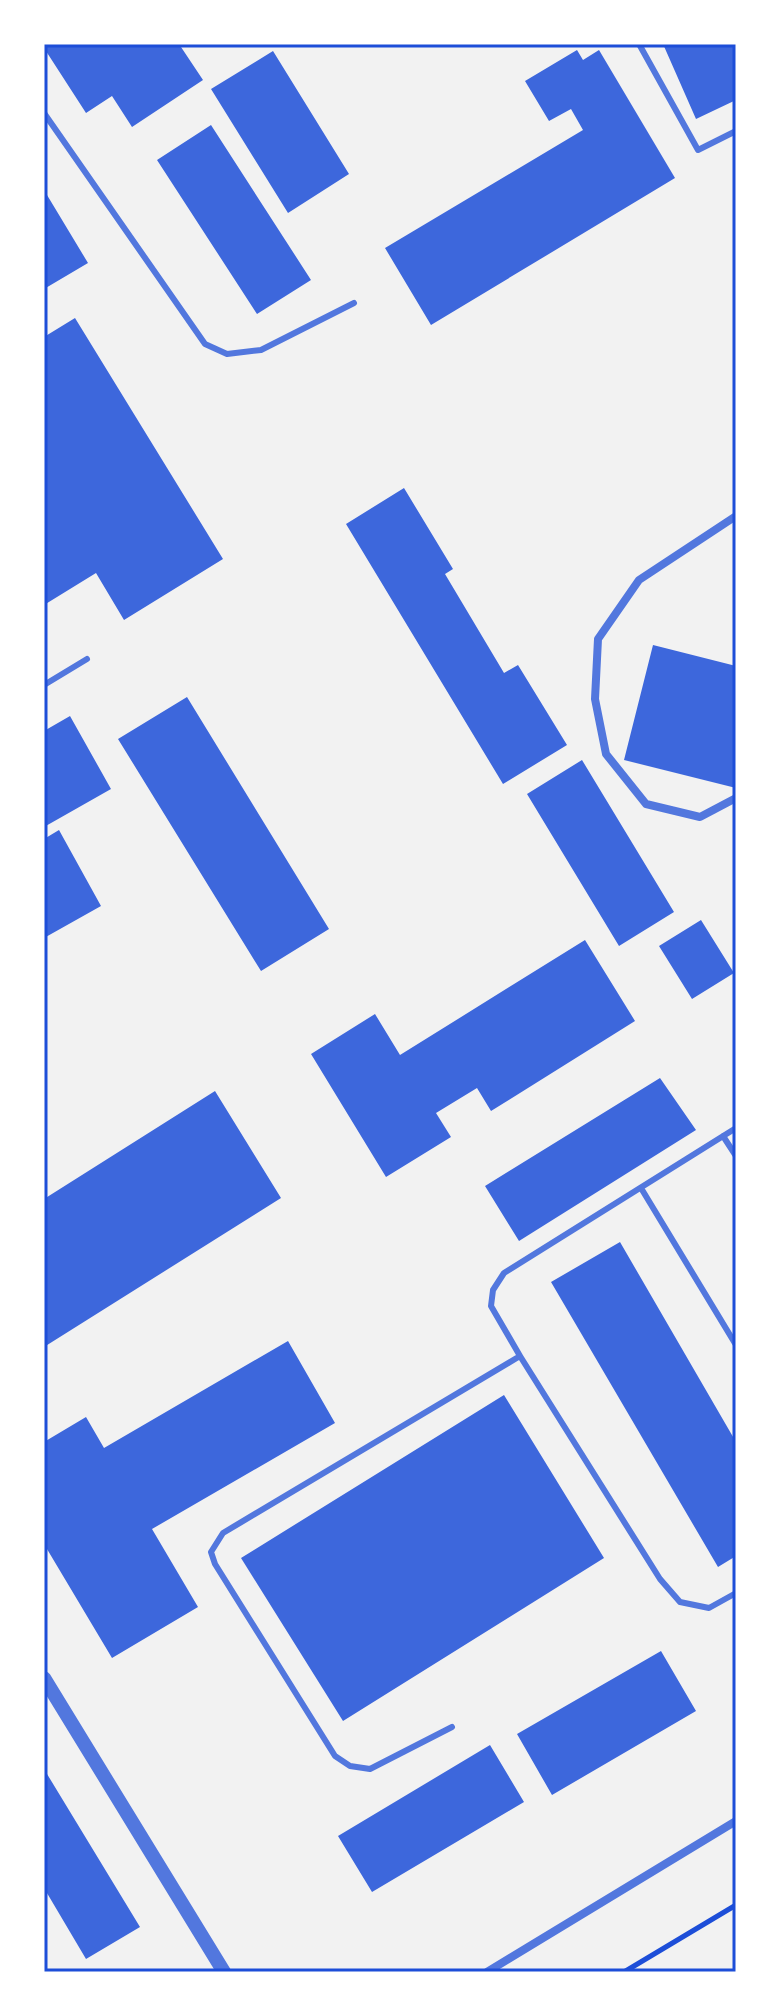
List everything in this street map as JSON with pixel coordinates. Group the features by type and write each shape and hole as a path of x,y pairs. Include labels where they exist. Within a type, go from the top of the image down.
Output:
{"street":[{"path":"736,516 639,580 598,639 595,699 606,754 646,804 700,817 736,798"},
{"path":"44,1678 224,1972"},
{"path":"487,1972 736,1821"}],"lane":[{"path":"639,44 698,150 736,131"},
{"path":"44,113 205,344 227,354 261,350 354,303"},
{"path":"44,685 87,659"},
{"path":"736,1128 504,1273 493,1290 491,1306 660,1579 680,1602 709,1608 736,1593"},
{"path":"723,1136 736,1156"},
{"path":"641,1188 736,1345"},
{"path":"452,1727 370,1769 350,1766 335,1756 215,1564 211,1552 223,1533 520,1356"}],"path":[{"path":"624,1972 736,1905"}],"building":[{"path":"44,44 179,44 203,80 132,127 112,96 86,113"},
{"path":"663,44 736,44 736,100 696,119"},
{"path":"577,50 583,60 599,50 675,178 431,325 385,248 583,130 571,109 549,121 525,81"},
{"path":"273,51 349,174 288,213 211,89"},
{"path":"211,125 311,280 257,314 157,160"},
{"path":"44,190 88,263 44,289"},
{"path":"75,318 223,559 124,620 96,573 44,605 44,337"},
{"path":"404,488 453,569 445,574 504,673 518,665 567,745 503,784 346,524"},
{"path":"653,645 736,666 736,788 624,760"},
{"path":"187,697 329,929 261,971 118,739"},
{"path":"70,716 111,789 44,827 44,731"},
{"path":"582,760 674,912 619,946 527,794"},
{"path":"59,830 101,906 44,938 44,839"},
{"path":"701,920 734,973 692,999 659,946"},
{"path":"585,940 635,1021 491,1111 477,1088 436,1113 451,1137 386,1177 311,1054 375,1014 400,1055"},
{"path":"660,1078 696,1130 519,1241 485,1186"},
{"path":"215,1091 281,1198 44,1347 44,1199"},
{"path":"620,1242 736,1442 736,1556 718,1567 551,1282"},
{"path":"288,1341 335,1423 152,1529 198,1607 112,1658 44,1544 44,1442 86,1417 104,1448"},
{"path":"504,1395 604,1558 343,1721 241,1558"},
{"path":"661,1651 696,1711 552,1795 517,1734"},
{"path":"490,1745 524,1802 372,1892 338,1836"},
{"path":"44,1769 140,1927 86,1959 44,1888"}]}
